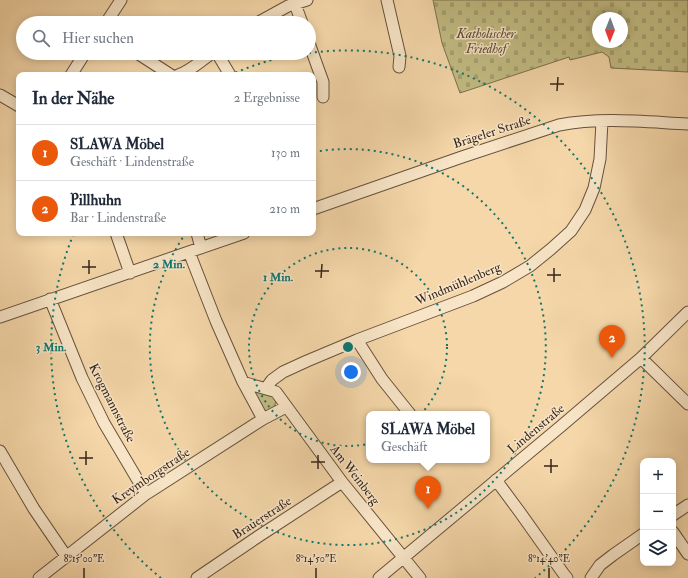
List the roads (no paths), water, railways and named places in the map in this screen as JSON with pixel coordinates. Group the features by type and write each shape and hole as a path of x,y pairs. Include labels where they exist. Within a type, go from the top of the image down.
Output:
{"street":[{"path":"111,16 121,0"},
{"path":"269,16 295,4 308,0"},
{"path":"387,0 400,56 399,67"},
{"path":"295,4 299,16"},
{"path":"73,72 81,60"},
{"path":"148,60 166,72"},
{"path":"184,72 202,60"},
{"path":"221,60 228,72"},
{"path":"315,60 323,82 323,97"},
{"path":"0,94 16,104"},
{"name":"Brägeler Straße","path":"316,208 462,156 559,125 575,122 602,121 688,124"},
{"name":"Windmühlenberg","path":"266,388 272,380 282,372 307,360 473,296 503,282 530,266 571,231 585,210 594,188 600,159 602,121"},
{"path":"117,236 130,273"},
{"path":"198,236 201,248"},
{"path":"0,317 235,236"},
{"path":"189,252 216,321 243,382 263,419"},
{"name":"Krogmannstraße","path":"50,299 82,378 104,423 146,494"},
{"name":"Lindenstraße","path":"380,578 641,358 688,312"},
{"path":"357,340 382,379 408,411"},
{"path":"641,358 688,404"},
{"path":"243,382 266,388"},
{"name":"Am Weinberg","path":"266,388 276,392 342,482 420,578"},
{"name":"Kreymborgstraße","path":"39,578 146,494 263,419 286,407"},
{"path":"0,451 34,509 66,556"},
{"path":"496,480 567,578"},
{"name":"Brauerstraße","path":"197,578 342,482"},
{"path":"676,512 688,505"},
{"path":"591,578 600,565 640,536"},
{"path":"676,536 688,554"}],"place":[{"name":"Pillhuhn","path":"612,358"},
{"name":"SLAWA Möbel","path":"428,509"}],"park label":[{"name":"Katholischer Friedhof","path":"486,42"}]}
